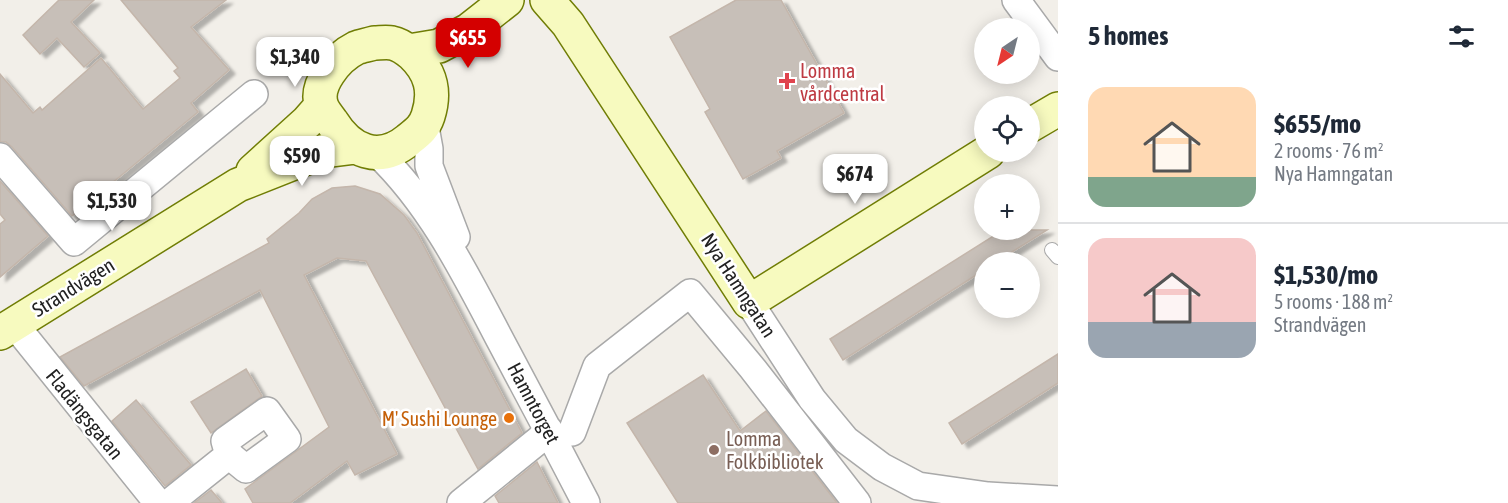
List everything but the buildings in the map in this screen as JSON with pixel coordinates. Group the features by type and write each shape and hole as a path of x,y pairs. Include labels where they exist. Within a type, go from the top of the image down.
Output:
{"street":[{"path":"409,51 439,46 469,30 507,0"},
{"name":"Nya Hamngatan","path":"547,0 568,24 812,399 846,440 882,467 918,486 988,496 1058,500"},
{"path":"1016,0 1058,57"},
{"path":"431,86 447,55 469,30"},
{"path":"374,43 393,43 409,51 424,66 431,86 432,104 425,127 402,145 366,150 341,137 321,106 320,90 325,78 356,48 374,43"},
{"name":"Strandvägen","path":"0,158 74,242 254,94"},
{"name":"Strandvägen","path":"238,185 307,122 321,106"},
{"path":"1040,120 1058,109"},
{"name":"Hamntorget","path":"425,127 429,166 481,302"},
{"name":"Strandvägen","path":"7,329 238,185 324,151 366,150"},
{"name":"Hamntorget","path":"366,150 402,180 435,226 560,431 586,503"},
{"path":"749,302 974,161"},
{"path":"461,503 540,439 560,431 597,366 690,293 753,369 857,503"},
{"name":"Fladängsgatan","path":"7,329 158,503"},
{"path":"169,503 229,455"}],"place":[{"name":"Lomma vårdcentral","path":"787,81"},
{"name":"M' Sushi Lounge","path":"509,418"},
{"name":"Lomma Folkbibliotek","path":"714,450"}]}
